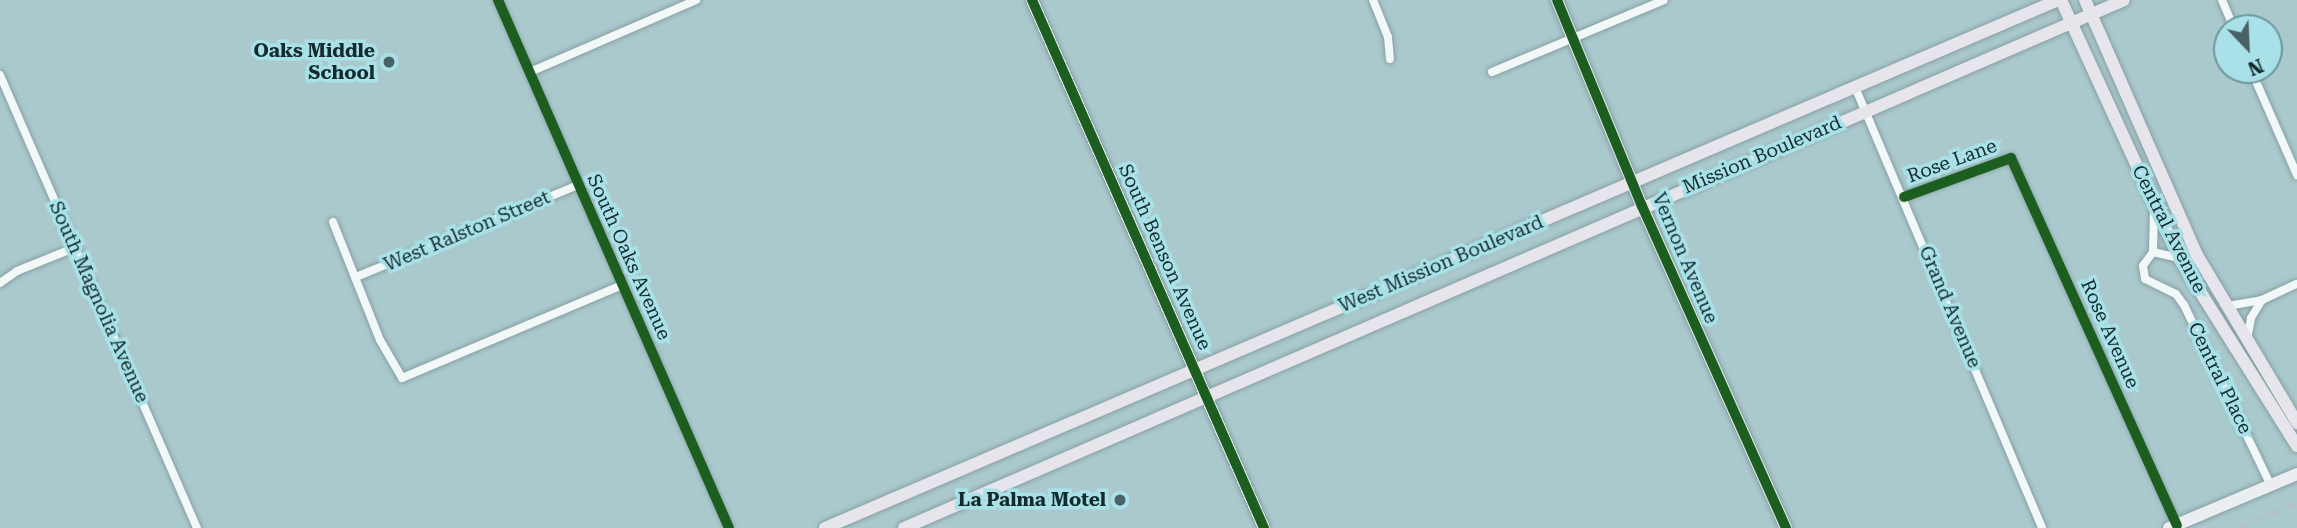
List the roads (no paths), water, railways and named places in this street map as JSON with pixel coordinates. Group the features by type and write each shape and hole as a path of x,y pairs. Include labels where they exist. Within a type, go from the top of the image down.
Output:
{"main road":[{"name":"West Mission Boulevard","path":"825,528 1195,367 2059,0"},
{"name":"Central Avenue","path":"2059,0 2179,258 2297,446"},
{"name":"Central Avenue","path":"2085,0 2171,200 2224,305 2297,423"},
{"name":"Mission Boulevard","path":"1208,395 2124,0"},
{"path":"904,528 1208,395"}],"street":[{"name":"South Oaks Avenue","path":"498,0 729,528"},
{"path":"530,72 696,0"},
{"name":"South Benson Avenue","path":"1032,0 1208,395 1264,528"},
{"path":"1373,0 1388,37 1390,59"},
{"name":"Vernon Avenue","path":"1557,0 1635,182 1642,206 1786,528"},
{"path":"1492,72 1664,0"},
{"name":"South Magnolia Avenue","path":"0,75 197,528"},
{"path":"2257,84 2297,175"},
{"name":"Grand Avenue","path":"1855,87 1904,197 2042,528"},
{"name":"Rose Lane","path":"1904,197 2011,158"},
{"name":"Rose Avenue","path":"2011,158 2173,526"},
{"name":"West Ralston Street","path":"356,277 578,185"},
{"path":"2154,205 2153,251 2179,258"},
{"path":"333,222 396,374 410,379 622,285"},
{"path":"0,283 17,271 76,247"},
{"name":"Central Place","path":"2153,251 2143,266 2144,279 2171,290 2184,305 2271,486"},
{"path":"2224,305 2262,300 2297,284"},
{"path":"2247,343 2251,318 2262,300"},
{"path":"2173,526 2297,474"}],"railway":[{"path":"2237,528 2297,502"}],"place":[{"name":"Oaks Middle School","path":"389,62"},
{"name":"La Palma Motel","path":"1120,500"}]}
